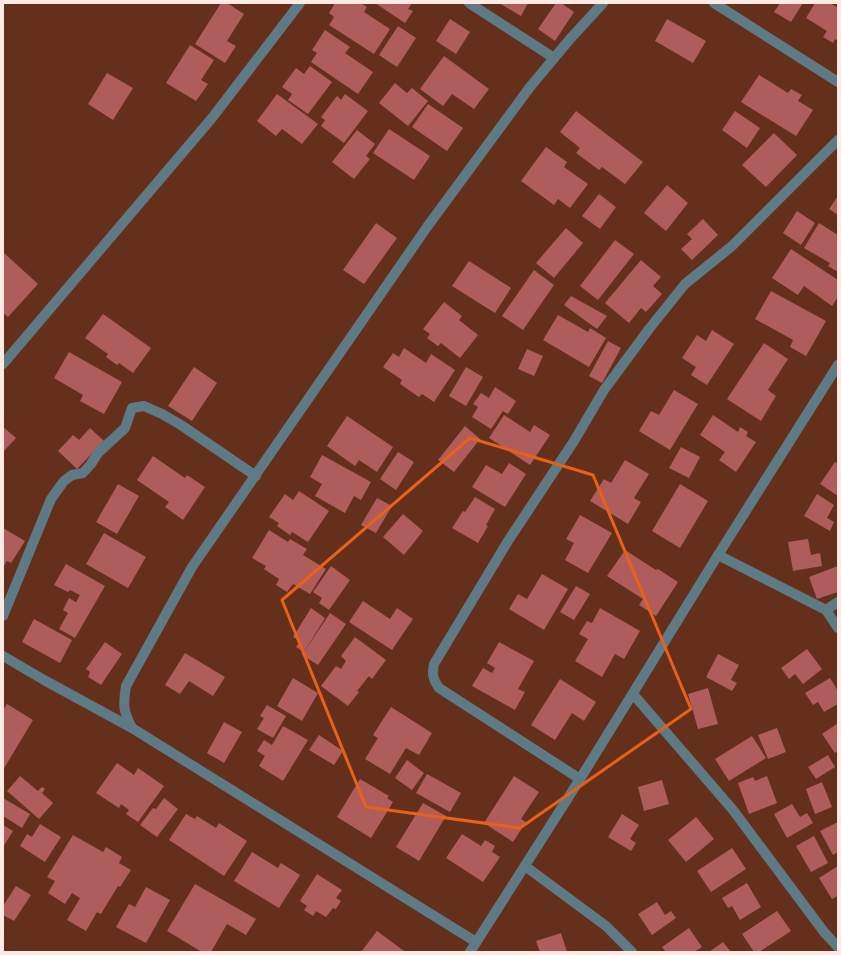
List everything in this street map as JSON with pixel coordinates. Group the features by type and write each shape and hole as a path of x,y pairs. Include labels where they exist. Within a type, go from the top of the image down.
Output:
{"street":[{"path":"3,364 212,118 300,3"},
{"path":"469,3 554,58"},
{"path":"132,728 126,717 123,706 126,686 192,567 427,226 530,86 603,3"},
{"path":"714,3 838,82"},
{"path":"580,779 439,688 433,678 432,673 434,664 508,541 574,441 604,390 649,329 685,284 732,246 838,140"},
{"path":"470,952 580,779 838,364"},
{"path":"3,616 51,500 64,481 72,475 83,473 98,453 125,428 132,408 144,406 162,414 256,476"},
{"path":"718,555 826,610 838,628"},
{"path":"826,610 838,602"},
{"path":"3,656 132,728 476,942"},
{"path":"633,694 733,810 824,932 838,947"},
{"path":"525,866 606,926 632,952"}],"highlighted area":[{"path":"470,438 593,475 691,709 520,828 366,807 282,600"}],"building":[{"path":"221,3 227,3 244,14 227,41 236,46 225,63 195,44"},
{"path":"335,3 360,3 367,7 364,12 390,29 374,54 329,25 334,17 329,13"},
{"path":"375,3 412,3 408,9 413,11 405,23"},
{"path":"499,3 528,3 521,16"},
{"path":"556,3 561,3 574,12 555,41 538,29"},
{"path":"780,3 803,3 791,22 774,12"},
{"path":"815,3 830,3 838,8 838,41 835,39 833,43 823,37 827,31 806,18"},
{"path":"450,19 470,32 456,54 436,41"},
{"path":"667,19 706,41 693,63 655,41"},
{"path":"398,26 416,38 397,67 379,55"},
{"path":"325,30 350,47 345,53 373,72 358,94 311,62 317,53 312,50"},
{"path":"190,45 214,60 201,80 208,84 196,101 166,83"},
{"path":"444,56 489,89 474,109 452,94 443,106 420,89"},
{"path":"310,66 332,82 308,114 288,100 292,94 282,87 296,68 304,74"},
{"path":"107,73 133,88 113,120 88,104"},
{"path":"759,75 788,93 791,89 802,95 798,101 813,110 796,136 741,102"},
{"path":"395,83 407,93 412,88 428,101 408,126 379,103"},
{"path":"277,94 318,124 302,144 282,129 276,136 257,121"},
{"path":"345,94 368,111 344,143 321,126 325,120 321,117 337,96 341,100"},
{"path":"428,104 463,128 447,151 412,127"},
{"path":"576,111 643,162 625,184 602,167 599,170 576,153 580,148 560,132"},
{"path":"735,111 760,128 747,148 722,130"},
{"path":"389,129 430,156 414,180 373,153"},
{"path":"357,130 375,144 366,156 370,159 354,179 332,162"},
{"path":"774,133 797,155 766,187 742,165"},
{"path":"546,147 567,162 564,167 588,184 570,208 558,199 554,205 521,181"},
{"path":"667,185 688,203 666,231 644,213"},
{"path":"599,194 616,207 600,229 582,216"},
{"path":"838,196 838,215 829,209"},
{"path":"797,211 815,223 801,245 783,233"},
{"path":"703,219 718,235 692,260 681,249 692,239 687,234"},
{"path":"376,223 397,238 364,284 343,270"},
{"path":"819,223 838,235 838,272 828,266 830,263 804,248"},
{"path":"566,228 583,243 554,278 536,263"},
{"path":"615,240 634,254 598,300 580,286"},
{"path":"791,249 838,280 838,297 832,306 804,286 798,295 772,278"},
{"path":"3,252 38,284 8,317 3,313"},
{"path":"641,260 661,277 653,286 662,294 646,312 641,308 629,323 605,303"},
{"path":"469,261 511,288 495,313 452,286"},
{"path":"534,270 554,285 523,330 502,316"},
{"path":"771,291 826,321 806,356 790,347 793,340 755,319"},
{"path":"571,296 607,316 597,329 564,305"},
{"path":"444,302 462,316 459,320 478,335 460,358 441,343 438,346 427,338 430,334 423,329"},
{"path":"103,314 151,348 133,373 119,363 117,365 106,357 108,354 85,338"},
{"path":"558,315 588,332 590,328 606,338 589,367 543,340"},
{"path":"712,330 734,344 707,385 691,375 696,367 682,358 697,335 706,341"},
{"path":"608,341 621,348 602,383 589,376"},
{"path":"764,343 788,359 768,390 776,396 761,421 727,399"},
{"path":"404,348 426,363 431,354 455,370 434,402 422,394 419,397 400,384 402,380 383,367 393,353 399,357"},
{"path":"527,349 543,356 534,376 518,369"},
{"path":"69,352 122,382 104,414 80,401 83,395 54,378"},
{"path":"194,367 217,383 192,421 168,406"},
{"path":"466,367 483,377 466,406 449,396"},
{"path":"495,387 516,401 508,414 503,411 491,429 472,417 478,407 473,404 481,393 489,398"},
{"path":"674,390 698,404 670,450 639,431 651,411 659,415"},
{"path":"504,415 530,432 534,425 550,435 530,465 489,438"},
{"path":"713,415 738,432 740,427 748,432 746,436 756,442 736,472 719,460 725,452 700,435"},
{"path":"347,416 393,447 377,472 359,460 355,466 327,446"},
{"path":"465,426 480,439 454,472 438,460"},
{"path":"3,427 16,438 3,452"},
{"path":"90,428 104,441 77,469 58,451 73,435 79,440"},
{"path":"681,447 700,457 689,478 669,468"},
{"path":"398,452 414,462 396,490 380,479"},
{"path":"322,455 371,482 361,500 354,496 345,513 315,496 322,484 310,477"},
{"path":"153,456 185,478 187,475 205,487 183,520 165,507 169,502 137,480"},
{"path":"625,460 649,474 634,498 641,502 628,524 590,501 604,479 611,483"},
{"path":"835,462 838,464 838,496 820,484"},
{"path":"509,463 526,474 505,507 472,487 486,465 502,474"},
{"path":"118,484 139,496 117,534 96,522"},
{"path":"680,484 708,501 680,548 652,531"},
{"path":"299,491 329,511 308,542 292,532 290,535 277,526 279,523 269,517 285,494 293,500"},
{"path":"817,494 834,505 827,518 834,522 830,531 804,516"},
{"path":"475,497 495,509 486,525 488,526 478,543 452,528 463,511 465,512"},
{"path":"377,498 392,506 376,533 361,525"},
{"path":"403,514 423,531 404,555 383,537"},
{"path":"580,515 612,533 588,573 565,560 574,543 566,539"},
{"path":"3,528 25,541 11,563 7,561 3,567"},
{"path":"269,530 288,542 290,539 307,549 303,555 326,569 310,594 293,584 287,592 276,585 279,579 264,569 266,566 252,558"},
{"path":"104,533 146,557 128,588 86,564"},
{"path":"808,539 811,555 820,553 822,566 793,571 788,542"},
{"path":"625,550 678,582 656,616 639,605 643,599 607,576"},
{"path":"66,564 105,586 75,638 59,629 68,613 63,610 69,598 76,602 80,595 70,590 68,592 54,585"},
{"path":"331,566 350,580 329,610 319,603 322,598 313,592"},
{"path":"838,566 838,592 817,599 809,577"},
{"path":"542,574 568,589 544,630 509,609 518,594 527,599"},
{"path":"576,586 590,594 574,620 560,612"},
{"path":"363,601 390,619 397,608 413,619 392,650 349,622"},
{"path":"311,608 325,618 304,652 296,647 300,641 293,637"},
{"path":"600,608 640,631 624,659 615,654 602,677 575,661 588,639 579,634 587,621 592,623"},
{"path":"330,613 346,624 318,665 302,655"},
{"path":"34,619 72,640 60,663 22,642"},
{"path":"355,637 386,660 372,679 369,676 357,691 359,692 348,706 321,686 336,666 341,669 346,661 341,656"},
{"path":"105,642 122,654 101,685 88,677 90,672 86,669"},
{"path":"499,642 534,661 518,689 525,692 515,710 472,686 483,668 492,673 495,668 487,663"},
{"path":"807,649 822,669 803,684 795,674 789,679 781,668"},
{"path":"185,653 225,677 213,696 189,681 180,694 165,685"},
{"path":"718,654 739,665 731,680 737,683 732,691 706,677"},
{"path":"293,678 318,693 302,721 277,706"},
{"path":"830,678 838,691 838,704 824,712 818,702 813,705 805,693"},
{"path":"560,679 596,702 584,721 572,713 555,740 531,725"},
{"path":"708,688 718,724 698,729 688,694"},
{"path":"7,704 33,720 3,770 3,710"},
{"path":"267,705 286,716 273,738 257,729 264,718 260,716"},
{"path":"391,707 432,733 419,755 406,748 390,774 365,759 378,738 373,735"},
{"path":"224,722 242,732 224,763 207,753"},
{"path":"838,723 838,751 835,753 822,734"},
{"path":"283,726 308,740 283,781 259,766 265,756 257,751 264,740 272,745"},
{"path":"777,728 786,752 768,759 758,735"},
{"path":"319,735 343,751 334,765 309,750"},
{"path":"752,736 766,758 729,781 715,759"},
{"path":"828,755 835,767 816,779 808,767"},
{"path":"407,760 424,773 412,790 395,778"},
{"path":"117,763 134,775 138,768 164,786 138,822 126,814 129,810 121,804 119,808 96,793"},
{"path":"427,774 461,793 450,812 416,793"},
{"path":"20,776 38,791 42,787 45,789 42,793 53,803 39,819 7,791"},
{"path":"514,776 539,792 521,819 526,822 513,842 484,823"},
{"path":"767,776 777,803 749,814 738,783 753,777 755,781"},
{"path":"360,779 389,796 387,798 393,802 371,838 337,817"},
{"path":"662,780 669,804 644,811 638,787"},
{"path":"822,782 832,807 815,814 806,789"},
{"path":"3,798 30,814 22,828 3,816"},
{"path":"164,798 178,809 157,837 140,825 153,808 156,809"},
{"path":"423,803 446,816 419,861 396,847"},
{"path":"792,804 800,817 807,813 813,823 787,838 774,814"},
{"path":"186,814 195,819 197,816 216,828 219,823 247,841 224,876 169,840"},
{"path":"622,814 639,825 630,839 636,843 631,851 608,837"},
{"path":"696,817 714,839 686,862 668,840"},
{"path":"838,822 838,852 833,855 820,831"},
{"path":"40,824 61,837 45,862 20,846 27,834 32,837"},
{"path":"3,825 13,831 3,847"},
{"path":"462,834 481,846 485,840 495,846 492,852 500,857 483,882 446,858"},
{"path":"73,835 103,852 106,847 122,857 119,863 131,870 120,887 118,886 101,914 97,912 86,931 67,920 80,898 72,893 65,904 48,893 55,881 47,877"},
{"path":"814,836 828,863 811,872 796,846"},
{"path":"732,848 746,869 711,892 697,871"},
{"path":"252,852 278,868 281,863 300,875 279,908 234,881"},
{"path":"838,866 838,896 832,899 819,878"},
{"path":"317,874 342,890 336,898 341,901 336,909 333,908 326,917 316,911 313,916 304,910 307,906 300,901"},
{"path":"747,883 761,907 740,920 732,906 728,908 722,898"},
{"path":"195,884 256,919 246,935 227,924 211,952 202,952 167,931"},
{"path":"16,886 31,895 14,921 3,915 3,906"},
{"path":"146,887 170,900 146,943 116,927 129,904 135,907"},
{"path":"657,902 665,915 671,911 676,918 652,935 638,914"},
{"path":"777,911 791,931 759,952 754,952 742,934"},
{"path":"689,928 702,947 694,952 666,952 662,947"},
{"path":"377,931 404,951 361,952"},
{"path":"561,933 567,952 540,952 536,941"},
{"path":"723,942 731,952 709,952"}]}
